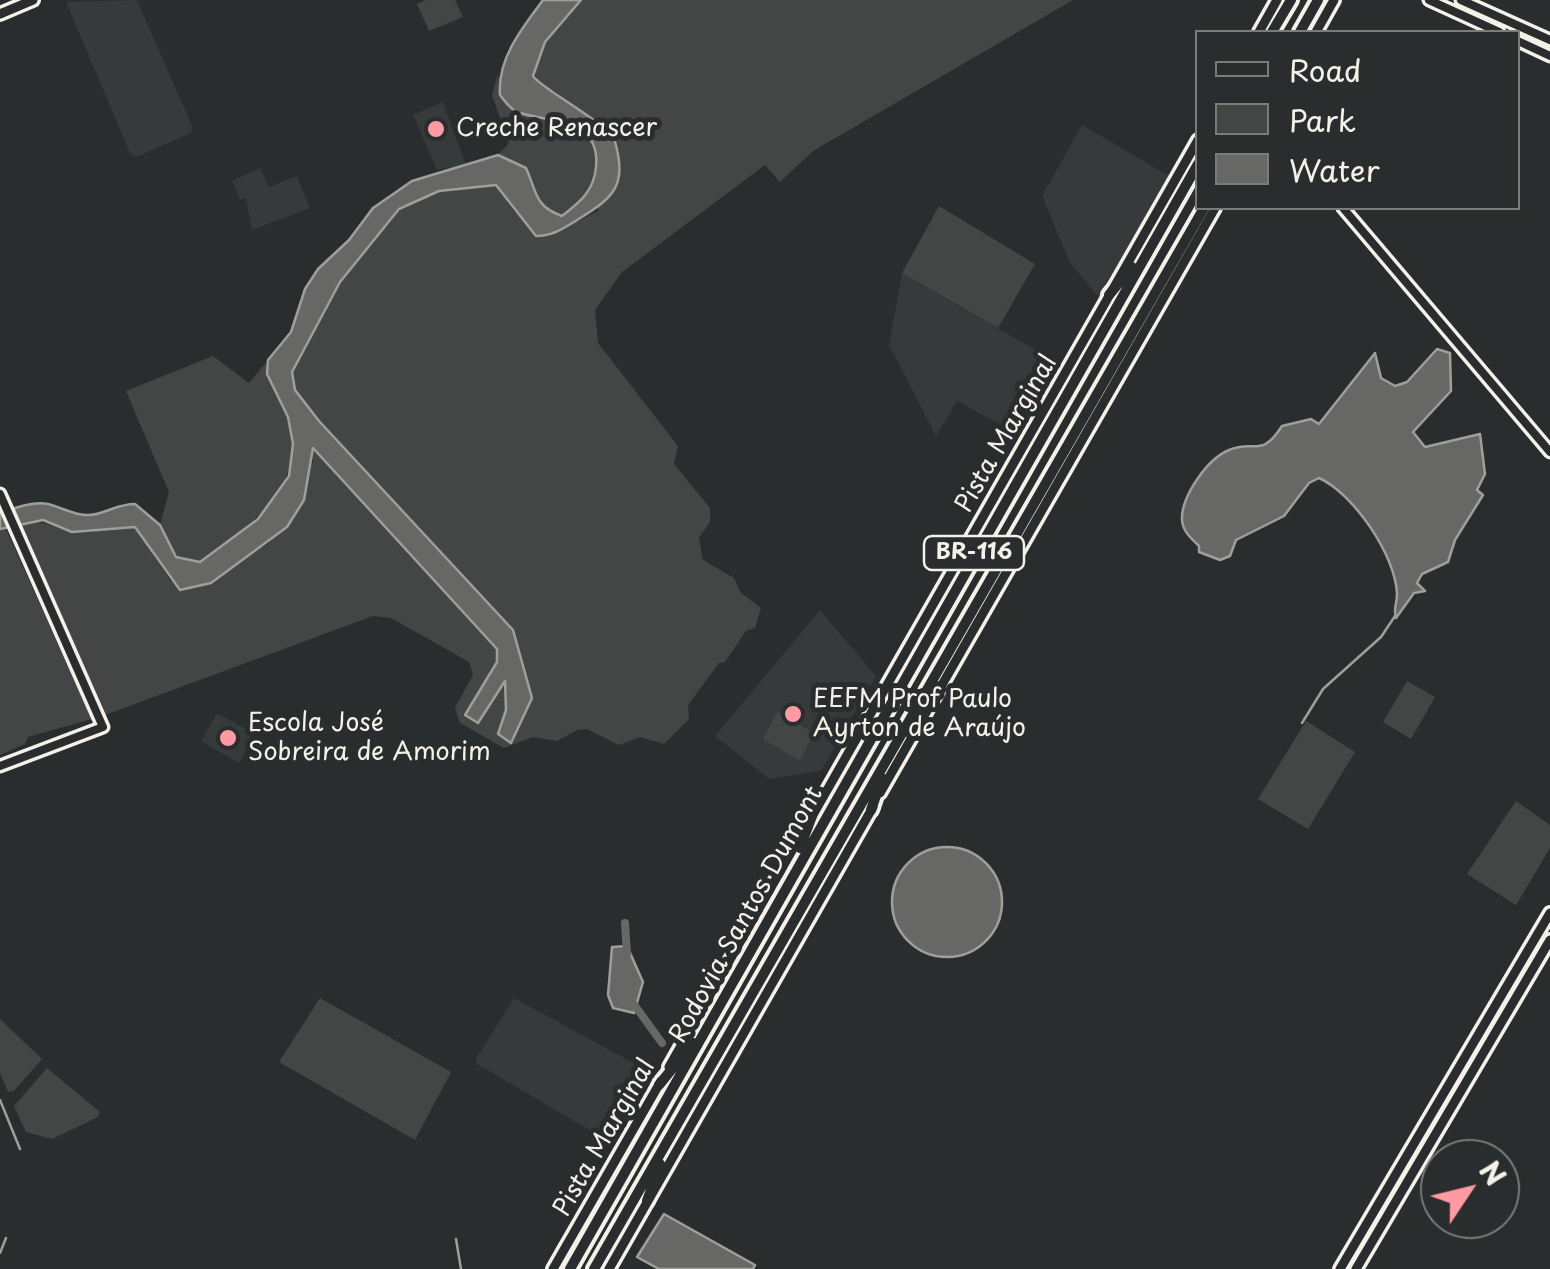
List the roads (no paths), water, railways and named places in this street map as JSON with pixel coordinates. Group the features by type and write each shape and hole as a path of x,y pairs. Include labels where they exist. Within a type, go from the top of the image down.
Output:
{"highway":[{"path":"1273,30 1291,0"},
{"path":"1301,30 1318,0"},
{"name":"Rodovia Santos Dumont","path":"570,1269 792,872 1195,169"},
{"name":"Rodovia Santos Dumont","path":"594,1269 1203,210"},
{"path":"1109,295 1157,235"},
{"path":"871,810 892,752"},
{"path":"792,872 812,816"},
{"path":"659,1085 712,1019"},
{"path":"647,1200 668,1138"}],"main road":[{"path":"0,14 33,0"},
{"path":"1260,30 1278,0"},
{"path":"1317,30 1334,0"},
{"name":"Pista Marginal","path":"554,1269 1195,145"},
{"name":"BR-116","path":"609,1269 1214,210"},
{"path":"1340,1269 1550,913"},
{"path":"1356,1269 1550,940"}],"street":[{"path":"1429,0 1495,30"},
{"path":"1461,0 1550,40"},
{"path":"1520,42 1550,56"},
{"path":"1345,210 1550,452"},
{"path":"0,766 103,727 1,496"}],"water":[{"path":"543,0 581,0 545,42 533,76 614,138 619,169 614,190 574,222 541,236 536,236 496,185 439,191 399,209 340,282 292,372 295,390 319,421 513,630 532,698 511,743 498,734 506,710 505,681 478,723 465,715 497,662 497,649 313,448 304,500 287,527 211,583 180,590 135,527 72,532 43,520 0,529 0,513 30,504 48,504 89,515 135,504 160,525 176,557 200,562 258,519 289,476 293,444 288,417 267,374 268,360 291,332 305,289 318,269 349,240 373,208 412,181 498,155 526,168 541,203 562,216 589,189 596,167 590,138 570,125 517,112 500,95 507,57"},
{"path":"1437,349 1450,353 1451,391 1413,432 1425,447 1480,434 1485,474 1477,490 1483,495 1455,540 1448,562 1422,574 1417,583 1425,591 1414,593 1396,618 1395,579 1381,545 1358,511 1319,478 1309,483 1284,516 1236,540 1230,556 1220,560 1199,552 1199,546 1184,528 1183,511 1191,490 1212,462 1238,447 1263,445 1282,426 1311,419 1319,424 1375,353 1381,378 1395,386 1407,382"},
{"path":"947,847 968,851 986,863 998,881 1002,902 998,923 986,941 968,953 947,957 926,953 908,941 896,923 892,902 896,881 908,863 926,851"},
{"path":"627,946 643,982 634,1013 613,1008 608,995 612,947"},
{"path":"664,1214 755,1265 753,1269 659,1269 637,1257"}],"waterway":[{"path":"1302,723 1323,689 1381,637 1395,616"},
{"path":"625,923 627,954"},
{"path":"633,1003 662,1043"},
{"path":"0,1100 20,1149"},
{"path":"0,1253 6,1238"},
{"path":"456,1239 461,1269"}],"place":[{"name":"Creche Renascer","path":"436,129"},
{"name":"EEFM Prof Paulo Ayrton de Araújo","path":"793,714"},
{"name":"Escola José Sobreira de Amorim","path":"228,738"}]}
